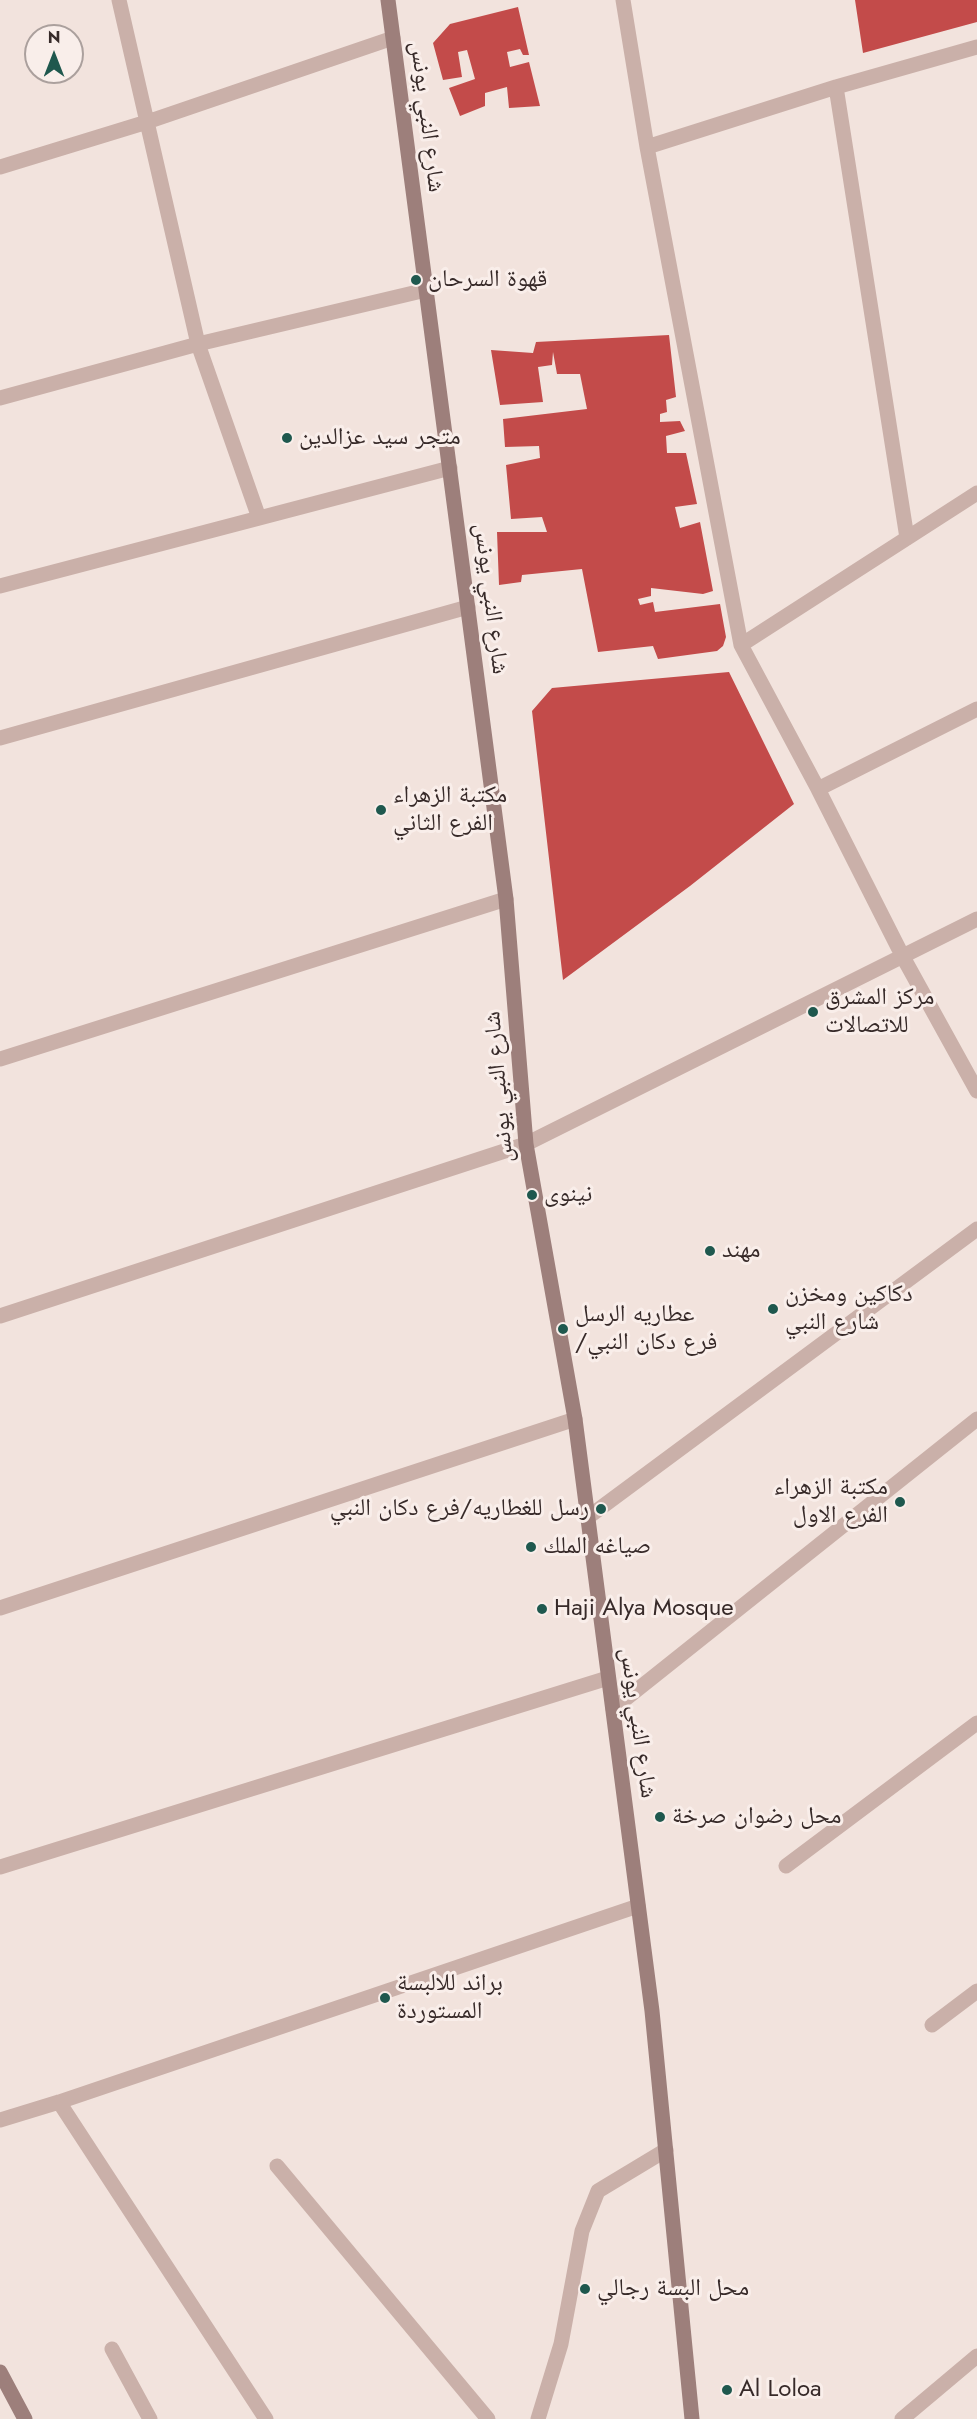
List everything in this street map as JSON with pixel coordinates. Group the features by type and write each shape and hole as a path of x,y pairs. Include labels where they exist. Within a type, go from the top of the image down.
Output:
{"street":[{"path":"119,0 198,344 259,518"},
{"name":"شارع النبي يونس","path":"388,0 506,899 525,1144 574,1419 652,2011 692,2419"},
{"path":"623,0 647,147 741,645 818,789 903,957 977,1091"},
{"path":"0,166 147,122 393,38"},
{"path":"647,147 836,87 977,47"},
{"path":"836,87 907,538"},
{"path":"0,398 198,344 426,290"},
{"path":"0,586 450,468"},
{"path":"741,645 977,493"},
{"path":"0,738 468,607"},
{"path":"818,789 977,708"},
{"path":"0,1059 506,899"},
{"path":"0,1316 525,1144 977,919"},
{"path":"587,1518 977,1229"},
{"path":"0,1608 574,1419"},
{"path":"613,1709 977,1419"},
{"path":"0,1867 608,1678"},
{"path":"786,1866 977,1724"},
{"path":"0,2120 638,1906"},
{"path":"932,2025 977,1991"},
{"path":"59,2102 266,2419"},
{"path":"538,2419 561,2344 582,2230 598,2191 666,2150"},
{"path":"277,2166 488,2419"},
{"path":"112,2349 150,2419"},
{"path":"902,2419 977,2356"},
{"path":"0,2372 25,2419"}],"building":[{"path":"855,0 977,0 977,22 863,53"},
{"path":"518,7 529,55 523,55 520,49 507,52 510,67 529,62 540,106 509,108 507,87 485,93 485,106 460,116 449,88 475,79 467,50 458,52 462,77 443,80 433,43 450,24"},
{"path":"669,335 676,397 666,400 667,412 660,414 660,422 680,421 685,431 666,436 667,453 686,453 697,504 675,507 680,528 700,522 713,591 703,594 651,588 651,596 638,599 640,605 653,602 655,612 720,604 726,637 723,646 717,651 658,659 653,646 598,652 582,569 522,575 521,582 499,585 497,532 547,532 542,517 511,519 506,465 540,458 539,446 505,447 503,419 587,409 580,374 557,374 553,352 552,365 538,367 543,402 500,405 491,350 533,353 536,342"},
{"path":"729,672 794,804 690,886 563,980 532,711 552,688"}],"place":[{"name":"قهوة السرحان","path":"416,280"},
{"name":"متجر سيد عزالدين","path":"287,438"},
{"name":"مكتبة الزهراء الفرع الثاني","path":"381,810"},
{"name":"مركز المشرق للاتصالات","path":"813,1012"},
{"name":"نينوى","path":"532,1195"},
{"name":"مهند","path":"710,1251"},
{"name":"دكاكين ومخزن شارع النبي","path":"773,1309"},
{"name":"عطاريه الرسل /فرع دكان النبي","path":"563,1329"},
{"name":"مكتبة الزهراء الفرع الاول","path":"900,1502"},
{"name":"رسل للغطاريه/فرع دكان النبي","path":"601,1509"},
{"name":"صياغه الملك","path":"531,1547"},
{"name":"Haji Alya Mosque","path":"542,1609"},
{"name":"محل رضوان صرخة","path":"660,1817"},
{"name":"براند للالبسة المستوردة","path":"385,1998"},
{"name":"محل البسة رجالي","path":"585,2289"},
{"name":"Al Loloa","path":"727,2390"}]}
